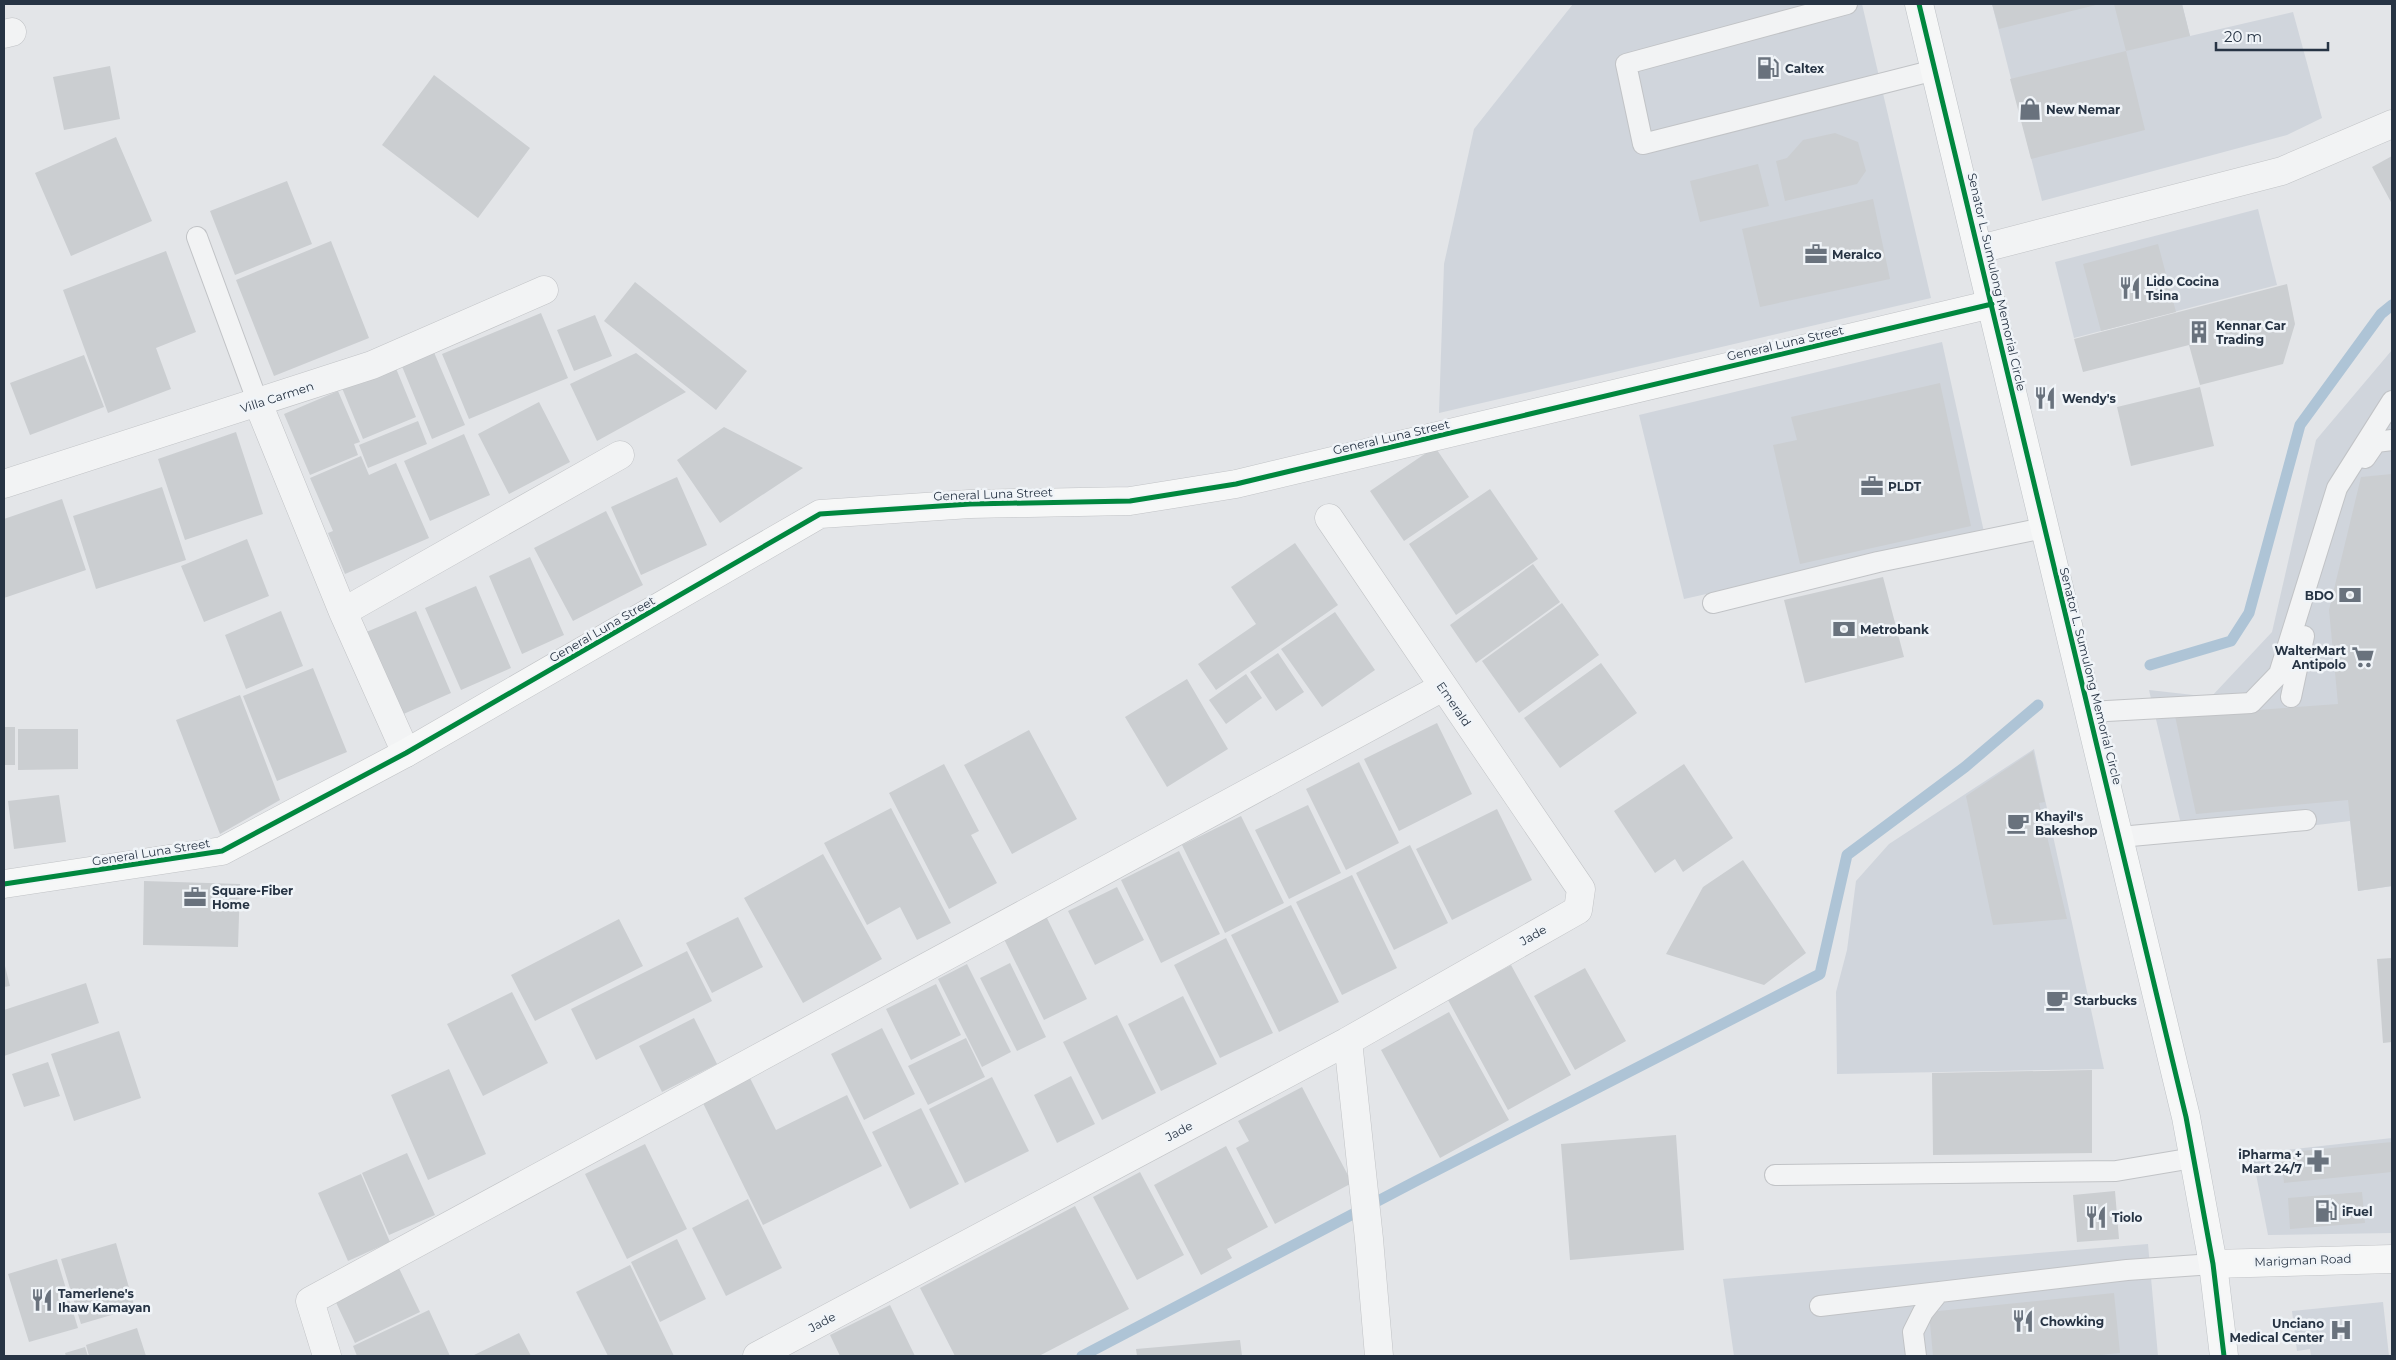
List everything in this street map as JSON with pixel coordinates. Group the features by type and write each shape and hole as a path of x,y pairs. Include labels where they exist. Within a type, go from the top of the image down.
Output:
{"street":[{"name":"Senator L. Sumulong Memorial Circle","path":"1919,4 1980,249 2044,528 2120,838 2194,1158 2213,1264 2224,1356"},
{"path":"1980,249 2282,171 2347,145 2392,124"},
{"name":"Villa Carmen","path":"4,484 372,365 544,290"},
{"name":"General Luna Street","path":"4,884 222,851 406,753 820,514 970,504 1130,501 1236,484 1992,304"},
{"path":"258,403 343,612 406,753"},
{"path":"343,612 620,455"},
{"name":"Emerald","path":"1329,518 1581,889"},
{"path":"327,1356 310,1300 1443,688"},
{"name":"Jade","path":"757,1356 1348,1041 1578,910 1581,889"},
{"path":"1348,1041 1364,1180 1378,1356"},
{"name":"Marigman Road","path":"2213,1264 2392,1259"}],"lane":[{"path":"1847,4 1626,64 1643,144 1935,70"},
{"path":"198,238 258,403"},
{"path":"2089,712 2251,702 2279,674 2336,488 2392,401"},
{"path":"2290,697 2300,648 2348,482 2376,442 2392,440"},
{"path":"1713,603 1878,562 2044,528"},
{"path":"2120,838 2306,820"},
{"path":"1775,1175 2116,1171 2194,1158"},
{"path":"1820,1306 2127,1270 2213,1264"},
{"path":"1916,1356 1913,1332 1923,1312 1939,1292"}],"shaded area":[{"path":"1573,4 1862,4 1931,298 1439,413 1444,264 1474,129"},
{"path":"1992,4 2182,4 2190,36 2293,12 2322,118 2287,135 2042,201"},
{"path":"2258,209 2277,285 2074,338 2055,262"},
{"path":"1942,342 1984,532 1684,599 1639,415"},
{"path":"2392,350 2392,886 2358,891 2350,821 2185,841 2149,690 2211,697 2272,632 2316,440"},
{"path":"2034,749 2104,1069 1837,1074 1836,992 1847,950 1856,881 1889,844"},
{"path":"2392,1138 2392,1233 2268,1235 2252,1154"},
{"path":"2148,1244 2158,1356 1734,1356 1723,1279"},
{"name":"Unciano Medical Center","path":"2383,1302 2389,1356 2311,1356 2310,1349 2297,1351 2292,1311"}],"building":[{"path":"1992,4 2100,4 1999,29"},
{"path":"2114,4 2182,4 2190,36 2126,51"},
{"path":"2126,51 2145,130 2031,159 2010,79"},
{"path":"110,66 120,119 64,130 53,77"},
{"path":"434,75 530,148 478,218 382,145"},
{"path":"1835,133 1858,142 1866,171 1857,184 1785,201 1776,161 1787,158 1803,140"},
{"path":"116,137 152,221 71,256 35,173"},
{"path":"2392,156 2392,204 2372,167"},
{"path":"1758,164 1769,206 1700,222 1690,181"},
{"path":"287,181 312,244 235,275 210,211"},
{"name":"Meralco","path":"1873,199 1890,279 1760,307 1742,229"},
{"path":"331,241 369,338 274,376 236,280"},
{"name":"Lido Cocina Tsina","path":"2158,244 2176,312 2101,331 2083,264"},
{"path":"166,251 196,332 156,348 171,389 108,413 63,290"},
{"path":"635,282 747,371 716,410 604,321"},
{"name":"Kennar Car Trading","path":"2287,284 2295,324 2283,364 2200,385 2189,345 2083,372 2074,339"},
{"path":"541,313 568,378 469,419 442,354"},
{"path":"595,315 612,356 574,371 557,330"},
{"path":"433,350 465,425 432,439 401,364"},
{"path":"636,353 686,392 597,441 570,384"},
{"path":"84,355 104,407 30,435 10,383"},
{"path":"395,366 416,417 363,439 342,388"},
{"name":"PLDT","path":"1940,383 1971,526 1800,564 1773,445 1797,440 1791,417"},
{"path":"2200,387 2214,446 2131,466 2117,407"},
{"path":"338,391 360,442 354,444 358,455 310,475 284,414"},
{"path":"539,402 570,462 509,494 478,434"},
{"path":"418,421 427,444 368,468 359,445"},
{"path":"724,427 803,468 720,523 677,460"},
{"path":"236,432 263,514 185,540 158,459"},
{"path":"464,434 490,495 430,521 404,461"},
{"path":"1435,447 1469,497 1404,541 1370,491"},
{"path":"361,456 369,475 396,463 429,538 345,574 328,533 333,531 310,478"},
{"path":"2392,474 2392,886 2358,891 2348,800 2196,814 2175,716 2338,704 2329,610 2361,477"},
{"path":"677,477 707,545 641,575 611,507"},
{"path":"162,487 186,560 96,589 73,516"},
{"path":"1490,489 1538,559 1456,615 1409,544"},
{"path":"62,499 86,570 4,598 4,519"},
{"path":"606,511 643,585 573,621 534,548"},
{"path":"247,539 269,596 204,622 181,566"},
{"path":"1295,543 1338,605 1216,690 1198,664 1256,624 1231,587"},
{"path":"530,557 564,635 522,654 489,576"},
{"path":"1533,564 1560,602 1476,663 1450,625"},
{"name":"Metrobank","path":"1883,577 1904,657 1805,683 1784,600"},
{"path":"476,586 511,668 461,690 425,608"},
{"path":"1562,603 1599,655 1519,713 1482,661"},
{"path":"281,611 303,666 246,689 225,635"},
{"path":"416,611 451,693 399,716 364,633"},
{"path":"1335,612 1375,670 1322,707 1281,649"},
{"path":"1278,653 1304,692 1276,711 1250,672"},
{"path":"1601,663 1637,713 1560,768 1524,718"},
{"path":"313,668 347,752 277,781 243,696"},
{"path":"1246,674 1262,698 1226,724 1209,700"},
{"path":"1187,679 1228,749 1167,787 1125,717"},
{"path":"240,695 280,800 220,834 176,720"},
{"path":"1437,723 1472,794 1399,831 1364,759"},
{"path":"4,727 15,727 15,765 4,765"},
{"path":"18,729 78,729 78,769 18,770"},
{"path":"1029,730 1077,819 1012,854 964,765"},
{"path":"2033,751 2045,802 2039,803 2067,919 1993,925 1966,796"},
{"path":"1359,762 1399,843 1346,870 1306,789"},
{"path":"944,764 979,831 971,835 997,883 949,909 889,793"},
{"path":"1684,764 1733,838 1683,872 1675,859 1655,873 1614,811"},
{"path":"59,795 66,842 14,849 8,801"},
{"path":"1308,805 1341,873 1289,899 1255,830"},
{"path":"891,808 951,923 917,940 900,907 867,925 824,843"},
{"path":"1497,809 1532,880 1452,920 1416,849"},
{"path":"1241,816 1284,903 1225,933 1182,845"},
{"path":"1410,845 1448,923 1394,950 1356,873"},
{"path":"1179,851 1220,934 1161,963 1121,880"},
{"path":"823,854 882,959 803,1003 744,898"},
{"path":"1743,860 1806,953 1764,985 1666,954 1703,887"},
{"path":"1352,875 1397,968 1342,995 1296,902"},
{"path":"144,881 240,884 238,947 143,945"},
{"path":"1117,887 1144,940 1095,965 1068,911"},
{"path":"1291,905 1339,1002 1279,1032 1231,935"},
{"path":"1044,912 1087,999 1044,1020 1001,933"},
{"path":"738,917 763,967 712,993 686,943"},
{"path":"619,919 643,966 535,1021 511,975"},
{"path":"1226,938 1273,1033 1220,1058 1174,965"},
{"path":"687,951 712,1001 596,1060 571,1009"},
{"path":"2392,958 2392,1042 2383,1043 2377,959"},
{"path":"4,962 10,986 4,987"},
{"path":"1010,963 1046,1037 1017,1051 980,978"},
{"path":"967,964 1011,1052 982,1067 938,979"},
{"path":"1511,965 1571,1075 1508,1110 1448,1000"},
{"path":"1585,968 1626,1041 1575,1070 1534,996"},
{"path":"86,983 99,1023 4,1056 4,1010"},
{"path":"936,984 961,1035 911,1060 886,1009"},
{"path":"512,992 548,1063 483,1096 447,1024"},
{"path":"1183,996 1217,1064 1161,1091 1128,1024"},
{"path":"1449,1012 1509,1120 1440,1158 1381,1050"},
{"path":"1117,1015 1156,1093 1102,1120 1063,1042"},
{"path":"694,1018 717,1064 662,1092 639,1046"},
{"path":"882,1028 915,1094 864,1120 831,1054"},
{"path":"119,1031 141,1098 74,1121 51,1054"},
{"path":"966,1038 985,1077 928,1105 908,1066"},
{"path":"48,1062 60,1096 24,1107 12,1074"},
{"path":"449,1069 486,1154 428,1180 391,1095"},
{"path":"2092,1070 2092,1153 1933,1155 1932,1073"},
{"path":"748,1074 776,1130 847,1095 882,1166 763,1225 700,1097"},
{"path":"1071,1076 1095,1124 1057,1143 1034,1095"},
{"path":"992,1077 1029,1151 965,1183 929,1109"},
{"path":"1302,1087 1352,1183 1275,1224 1236,1148 1249,1141 1238,1121"},
{"path":"921,1108 959,1184 910,1209 872,1132"},
{"path":"1676,1135 1684,1250 1570,1260 1561,1144"},
{"path":"2392,1142 2392,1172 2284,1183 2281,1153"},
{"path":"645,1144 687,1229 627,1259 585,1174"},
{"path":"1226,1146 1268,1227 1227,1249 1232,1258 1201,1275 1154,1185"},
{"path":"407,1153 435,1215 389,1235 362,1173"},
{"path":"1140,1172 1184,1255 1137,1280 1093,1197"},
{"path":"361,1174 390,1242 348,1261 318,1193"},
{"name":"Tiolo","path":"2115,1191 2119,1239 2077,1242 2073,1195"},
{"name":"iFuel","path":"2362,1192 2365,1223 2290,1229 2288,1198"},
{"path":"748,1199 782,1268 726,1296 692,1228"},
{"path":"1075,1206 1129,1309 1039,1356 955,1356 920,1288"},
{"path":"677,1239 706,1299 660,1322 631,1262"},
{"path":"116,1243 135,1308 81,1324 61,1259"},
{"path":"57,1259 78,1328 29,1342 8,1274"},
{"path":"397,1264 420,1312 355,1343 332,1294"},
{"path":"630,1265 674,1356 608,1356 576,1292"},
{"name":"Chowking","path":"2114,1293 2120,1353 2091,1356 1933,1356 1929,1312"},
{"path":"890,1305 915,1356 840,1356 830,1335"},
{"path":"429,1310 450,1356 357,1356 353,1346"},
{"path":"137,1328 146,1356 89,1356 86,1345"},
{"path":"519,1333 531,1356 472,1356"},
{"path":"1240,1340 1242,1356 1137,1356 1136,1349"},
{"path":"85,1347 88,1356 66,1356 65,1353"}],"waterway":[{"path":"2150,665 2231,641 2249,613 2300,425 2381,314 2392,305"},
{"path":"1082,1356 1416,1181 1820,974 1847,855 1965,767 2038,705"}],"cycle path":[{"path":"1919,4 2186,1117 2213,1264 2224,1356"},
{"path":"4,884 222,851 406,753 820,514 970,504 1130,501 1236,484 1992,304"}],"place":[{"name":"Caltex","path":"1768,68"},
{"name":"New Nemar","path":"2030,109"},
{"name":"Meralco","path":"1816,254"},
{"name":"Lido Cocina Tsina","path":"2130,288"},
{"name":"Kennar Car Trading","path":"2199,332"},
{"name":"Wendy's","path":"2045,398"},
{"name":"PLDT","path":"1872,486"},
{"name":"BDO","path":"2350,595"},
{"name":"Metrobank","path":"1844,629"},
{"name":"WalterMart Antipolo","path":"2363,657"},
{"name":"Khayil's Bakeshop","path":"2018,823"},
{"name":"Square-Fiber Home","path":"195,897"},
{"name":"Starbucks","path":"2057,1000"},
{"name":"iPharma + Mart 24/7","path":"2318,1161"},
{"name":"iFuel","path":"2326,1211"},
{"name":"Tiolo","path":"2096,1217"},
{"name":"Tamerlene's Ihaw Kamayan","path":"42,1300"},
{"name":"Chowking","path":"2023,1321"},
{"name":"Unciano Medical Center","path":"2341,1330"}]}
